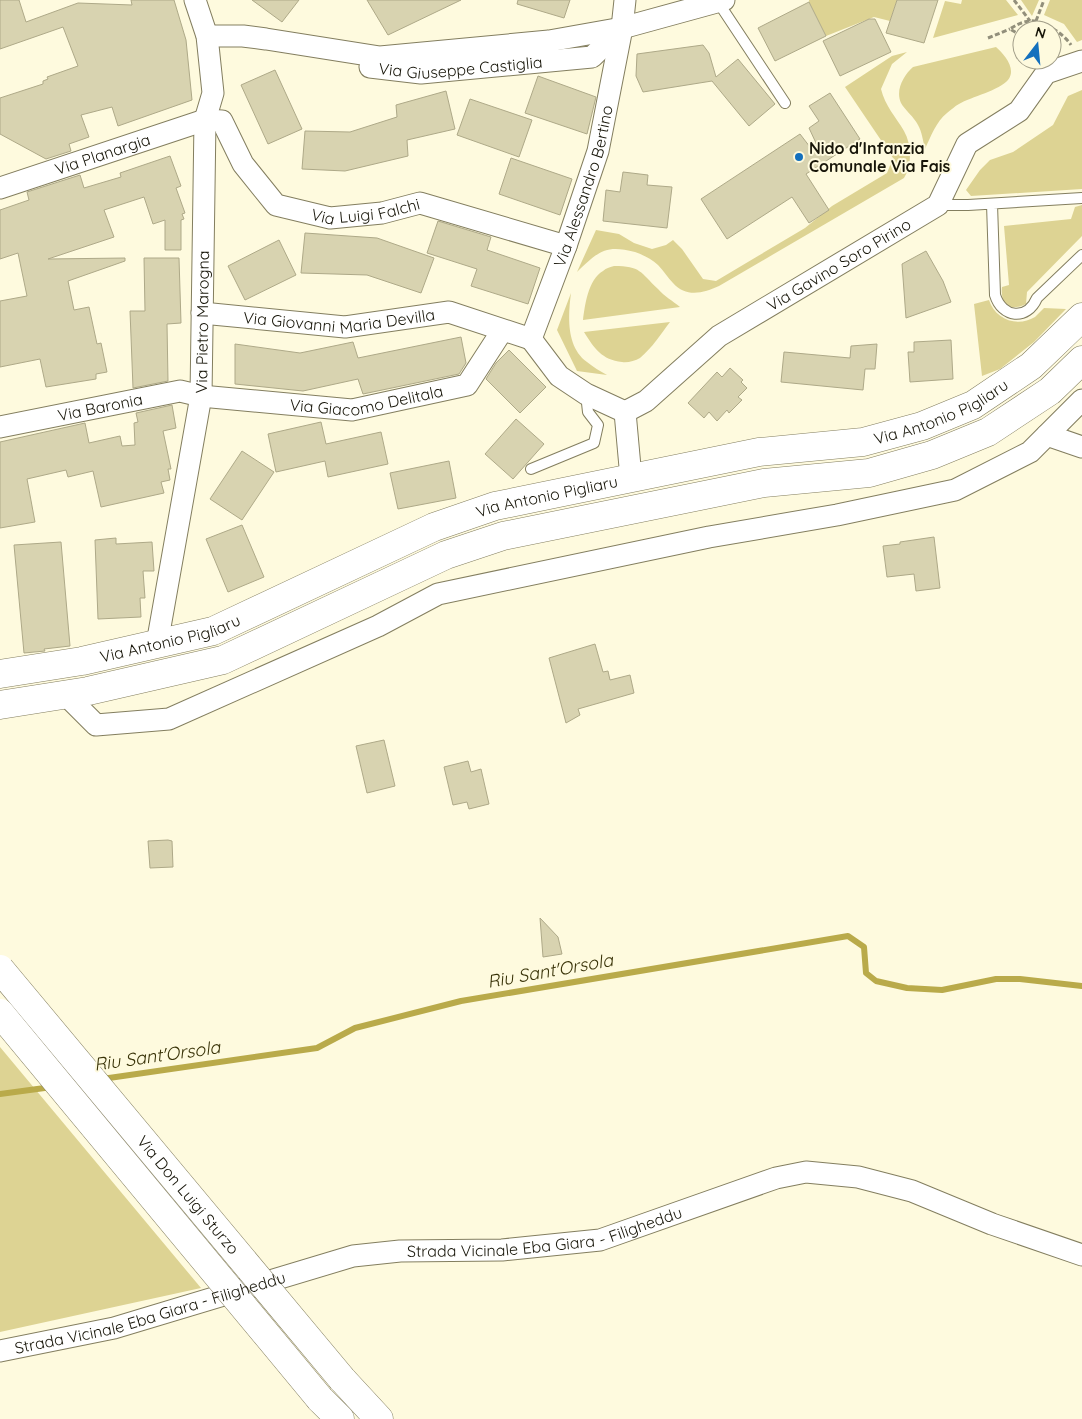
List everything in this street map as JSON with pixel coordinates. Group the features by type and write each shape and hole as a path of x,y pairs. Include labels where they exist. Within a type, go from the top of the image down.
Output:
{"main road":[{"name":"Via Antonio Pigliaru","path":"0,674 82,661 213,631 434,526 495,506 759,452 863,442 922,426 973,405 1031,366 1082,317"},
{"name":"Via Antonio Pigliaru","path":"0,705 88,691 223,660 446,555 503,536 764,482 869,473 932,455 988,432 1050,390 1082,360"},
{"name":"Via Don Luigi Sturzo","path":"0,969 342,1379 379,1419"},
{"name":"Via Don Luigi Sturzo","path":"0,1013 320,1399 340,1419"}],"street":[{"name":"Via Pietro Marogna","path":"157,644 201,396 205,120 213,93 206,36 195,0"},
{"name":"Via Alessandro Bertino","path":"531,339 566,246 598,151 622,28 625,0"},
{"name":"Via Giuseppe Castiglia","path":"206,36 243,36 380,57 549,41 622,28 721,1"},
{"path":"938,204 967,144 1019,111 1046,73 1074,55"},
{"name":"Via Luigi Falchi","path":"205,120 222,121 243,164 276,205 330,218 382,213 420,203 566,246"},
{"name":"Via Planargia","path":"0,188 205,120"},
{"name":"Via Gavino Soro Pirino","path":"624,412 646,401 719,336 938,204"},
{"name":"Via Giovanni Maria Devilla","path":"202,313 345,327 449,312 531,339"},
{"name":"Via Giacomo Delitala","path":"201,396 352,410 371,406 467,385 502,331"},
{"path":"531,339 560,376 586,394 624,412 631,478"},
{"name":"Via Baronia","path":"0,427 180,391 201,396"},
{"path":"66,695 96,725 169,719 378,626 438,594 700,539 837,515 954,490 1030,452 1082,400"},
{"path":"1047,435 1082,447"},
{"name":"Strada Vicinale Eba Giara - Filigheddu","path":"0,1352 114,1328 353,1256 400,1251 502,1250 600,1240 776,1178 806,1172 858,1177 912,1191 992,1224 1082,1255"}],"lane":[{"path":"721,1 785,103"},
{"path":"938,204 968,206 1082,198"},
{"path":"992,204 995,295 998,305 1006,311 1017,314 1026,312 1034,307 1037,298 1082,255"},
{"path":"531,469 594,443 598,425 588,412 586,394"}],"path":[{"path":"1014,0 1029,20"},
{"path":"1036,20 1044,0"},
{"path":"988,38 1010,29"},
{"path":"1062,34 1073,48 1074,55"}],"shaded area":[{"path":"809,0 897,0 890,21 874,17 826,36"},
{"path":"962,0 1006,0 1018,15 933,38 945,1 961,4"},
{"path":"1021,0 1039,0 1032,16"},
{"path":"1050,0 1082,0 1082,40 1077,42 1062,23 1062,20 1055,20 1044,15"},
{"path":"996,47 1006,58 1010,67 1011,71 1008,80 999,87 959,104 947,113 937,125 925,149 919,128 899,98 901,83 906,74 913,67"},
{"path":"907,52 892,64 881,89 885,101 909,142 910,161 904,178 719,286 707,291 695,293 678,288 653,261 638,253 625,250 616,249 603,252 591,259 577,272 596,230 619,234 634,243 652,249 666,245 673,240 682,249 703,279 716,281 805,228 832,206 887,173 893,158 845,87 892,56"},
{"path":"1082,90 1082,189 971,196 966,190 980,170 990,160 1013,152 1053,125 1068,96"},
{"path":"1082,205 1082,236 1027,292 1026,304 1015,307 1007,305 1004,302 1002,293 1002,287 1009,285 1004,226 1071,219 1075,207"},
{"path":"614,266 630,267 639,271 680,307 583,320 588,293 594,280 604,270"},
{"path":"571,293 569,321 575,348 587,362 607,375 577,371 557,330"},
{"path":"989,300 992,307 1001,317 1021,322 1035,317 1044,308 1066,309 1034,342 1000,369 982,376 974,304"},
{"path":"670,322 640,358 629,362 615,361 604,356 595,348 584,332"},
{"path":"0,1047 201,1288 0,1332"}],"building":[{"path":"0,0 19,0 26,22 78,3 132,5 131,0 174,0 186,40 192,100 118,126 112,107 81,115 89,137 69,144 71,151 46,159 0,134 0,98 43,84 43,81 48,79 47,77 78,66 63,27 0,49"},
{"path":"252,0 299,0 282,22"},
{"path":"367,0 461,0 388,35"},
{"path":"518,0 570,0 564,18 517,4"},
{"path":"897,0 938,0 924,43 886,33"},
{"path":"809,2 826,36 775,61 758,28"},
{"path":"869,19 875,19 891,52 840,76 823,41"},
{"path":"703,45 709,53 716,77 738,59 775,104 749,126 712,81 643,92 636,76 637,54"},
{"path":"275,70 302,129 268,144 241,85"},
{"path":"538,76 596,97 587,134 525,113"},
{"path":"446,91 455,129 407,140 408,156 345,171 302,169 305,131 350,132 397,117 396,105"},
{"name":"Nido d'Infanzia Comunale Via Fais","path":"830,93 860,139 806,174 829,210 809,223 792,197 727,239 701,199 800,134 810,147 816,143 809,128 819,121 809,106"},
{"path":"470,99 532,120 519,157 457,135"},
{"path":"170,156 181,186 176,188 185,213 182,214 184,219 181,220 181,250 165,250 165,220 153,224 144,197 104,210 114,237 48,259 125,258 125,261 68,281 74,310 89,307 97,344 101,343 107,372 96,374 96,379 46,387 40,359 0,367 0,301 27,296 18,253 0,259 0,210 29,200 27,192 80,175 84,188 121,177 120,173"},
{"path":"511,158 572,179 560,215 499,194"},
{"path":"623,172 648,175 647,185 672,187 667,228 603,221 606,190 620,192"},
{"path":"438,221 491,237 487,250 540,268 528,304 471,286 477,269 427,253"},
{"path":"305,233 377,238 434,258 421,293 367,275 301,273"},
{"path":"279,240 296,275 245,300 228,266"},
{"path":"926,251 943,281 951,302 906,318 902,264"},
{"path":"144,258 179,258 181,323 167,324 168,381 133,388 130,311 145,311"},
{"path":"461,337 466,363 459,374 363,394 358,379 303,391 235,384 235,344 300,353 353,342 358,358"},
{"path":"951,340 953,379 910,382 908,352 914,352 914,342"},
{"path":"877,344 875,369 865,369 863,390 781,382 784,352 850,358 851,346"},
{"path":"509,350 546,387 520,413 486,379 496,363"},
{"path":"730,368 743,380 741,382 747,388 738,397 742,400 729,413 727,410 717,421 709,412 704,418 688,403 717,372 722,377"},
{"path":"172,405 176,428 163,431 171,469 168,469 170,480 161,482 164,493 101,507 93,471 68,477 66,470 27,479 35,522 0,528 0,442 85,423 89,443 120,436 122,446 135,445 134,423 138,422 136,413"},
{"path":"516,419 544,444 513,479 485,454"},
{"path":"321,422 326,444 381,432 388,464 328,477 325,461 276,472 268,434"},
{"path":"242,451 274,472 242,520 210,499"},
{"path":"449,461 456,498 398,509 390,473"},
{"path":"242,525 264,577 228,592 206,539"},
{"path":"934,537 940,588 916,591 914,574 887,577 883,546"},
{"path":"116,538 116,544 152,542 154,571 143,571 145,598 140,598 141,617 98,619 95,540"},
{"path":"61,542 70,646 24,653 14,545"},
{"path":"595,644 603,672 608,671 610,680 630,675 634,693 578,709 580,715 566,723 549,658"},
{"path":"384,740 395,786 367,793 356,746"},
{"path":"468,761 471,772 481,769 489,804 469,809 467,802 453,805 444,767"},
{"path":"148,841 172,841 173,867 150,868"},
{"path":"540,918 558,937 562,954 543,957"}],"waterway":[{"name":"Riu Sant'Orsola","path":"102,1079 317,1048 355,1028 461,1001 848,936 864,947 866,973 876,981 907,988 942,990 996,979 1020,979 1082,986"},
{"name":"Riu Sant'Orsola","path":"0,1094 52,1087"}],"place":[{"name":"Nido d'Infanzia Comunale Via Fais","path":"799,157"}]}
